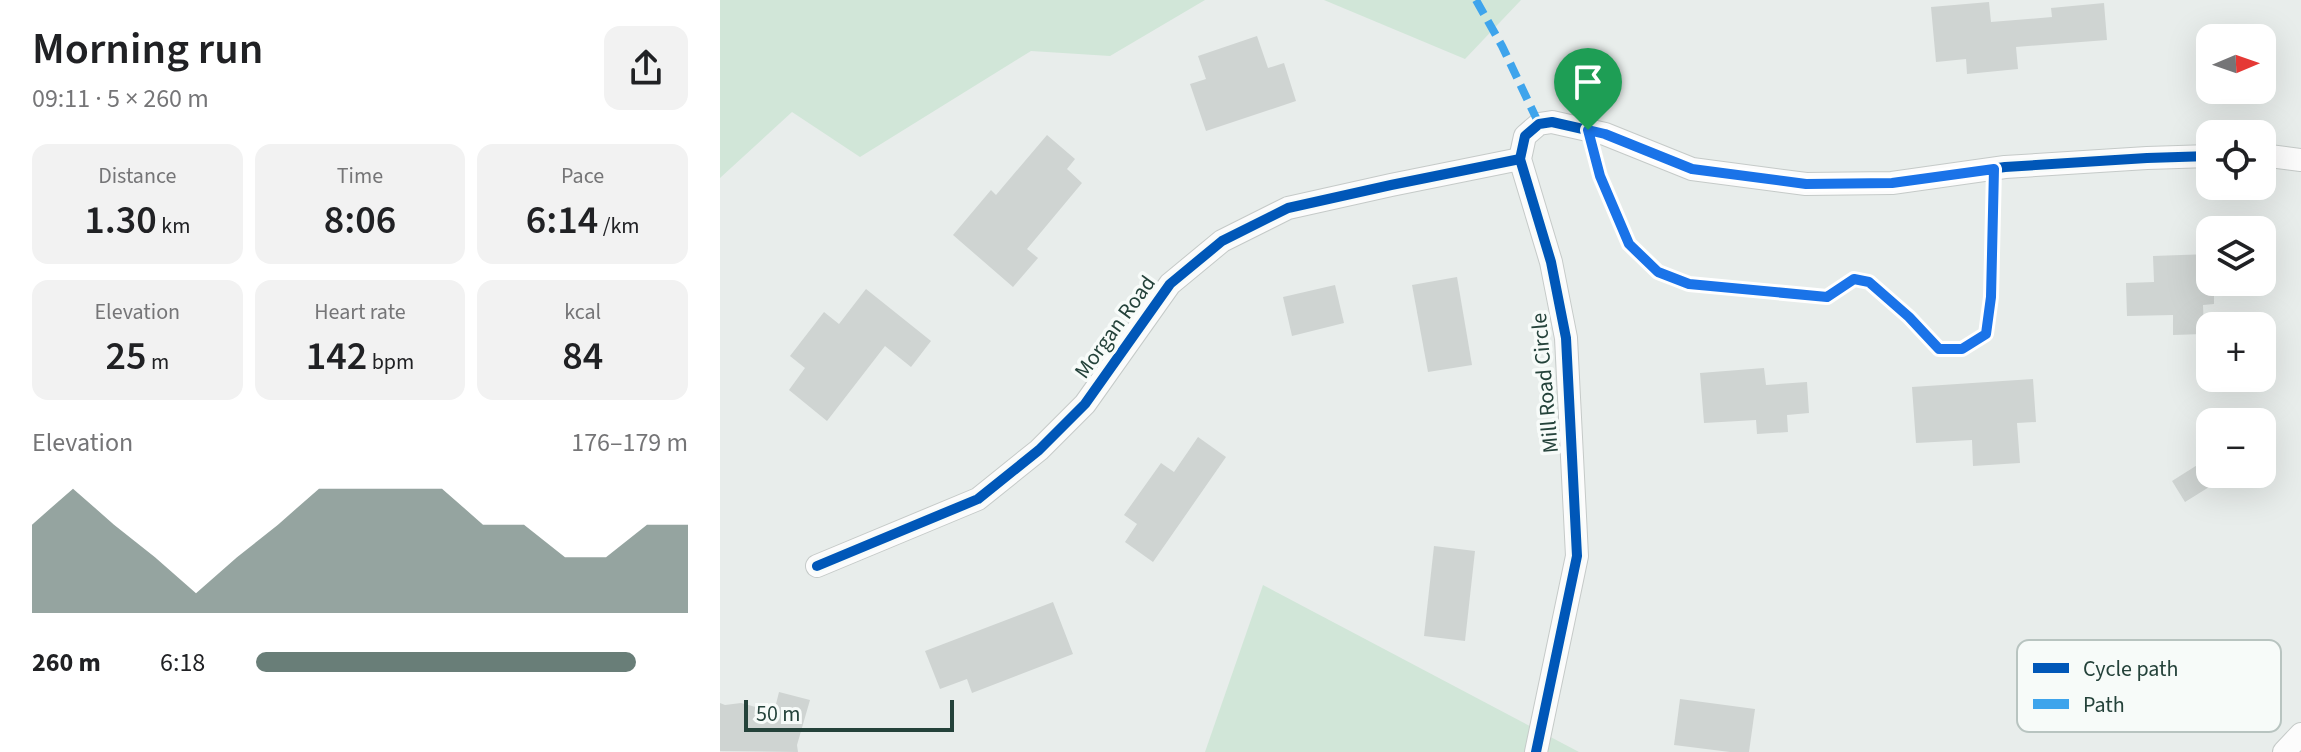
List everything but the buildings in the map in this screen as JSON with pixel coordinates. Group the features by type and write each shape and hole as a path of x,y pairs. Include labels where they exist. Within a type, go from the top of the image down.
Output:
{"street":[{"path":"1520,159 1525,136 1539,124 1552,122 1605,134 1692,169 1806,184 1892,183 1994,169 2196,156"},
{"path":"2276,157 2301,160"},
{"name":"Morgan Road","path":"817,566 978,499 1039,450 1085,404 1170,284 1222,241 1288,208 1520,159"},
{"name":"Mill Road Circle","path":"1520,159 1551,262 1566,338 1577,556 1536,752"},
{"path":"2284,752 2301,734"}],"lane":[{"path":"1588,130 1600,176 1629,244 1658,272 1689,284 1827,297 1854,279 1869,282 1939,349 1962,349 1986,334 1991,297 1994,169"}],"green space":[{"path":"720,0 1205,0 1110,56 1031,51 860,157 792,112 720,178"},
{"path":"1324,0 1521,0 1465,59"},
{"path":"1263,585 1579,752 1205,752"}],"marked path":[{"path":"1476,0 1539,124"}],"cycle path":[{"path":"1536,752 1577,556 1566,338 1551,262 1520,159 1525,136 1539,124 1552,122 1605,134 1692,169 1806,184 1892,183 2005,167 2196,156"},
{"path":"817,566 978,499 1039,450 1085,404 1170,284 1222,241 1288,208 1520,159"}],"route":[{"path":"1588,130 1692,169 1806,184 1892,183 1994,169 1991,297 1986,334 1962,349 1939,349 1869,282 1854,279 1827,297 1689,284 1658,272 1629,244 1600,176 1588,130"}]}
